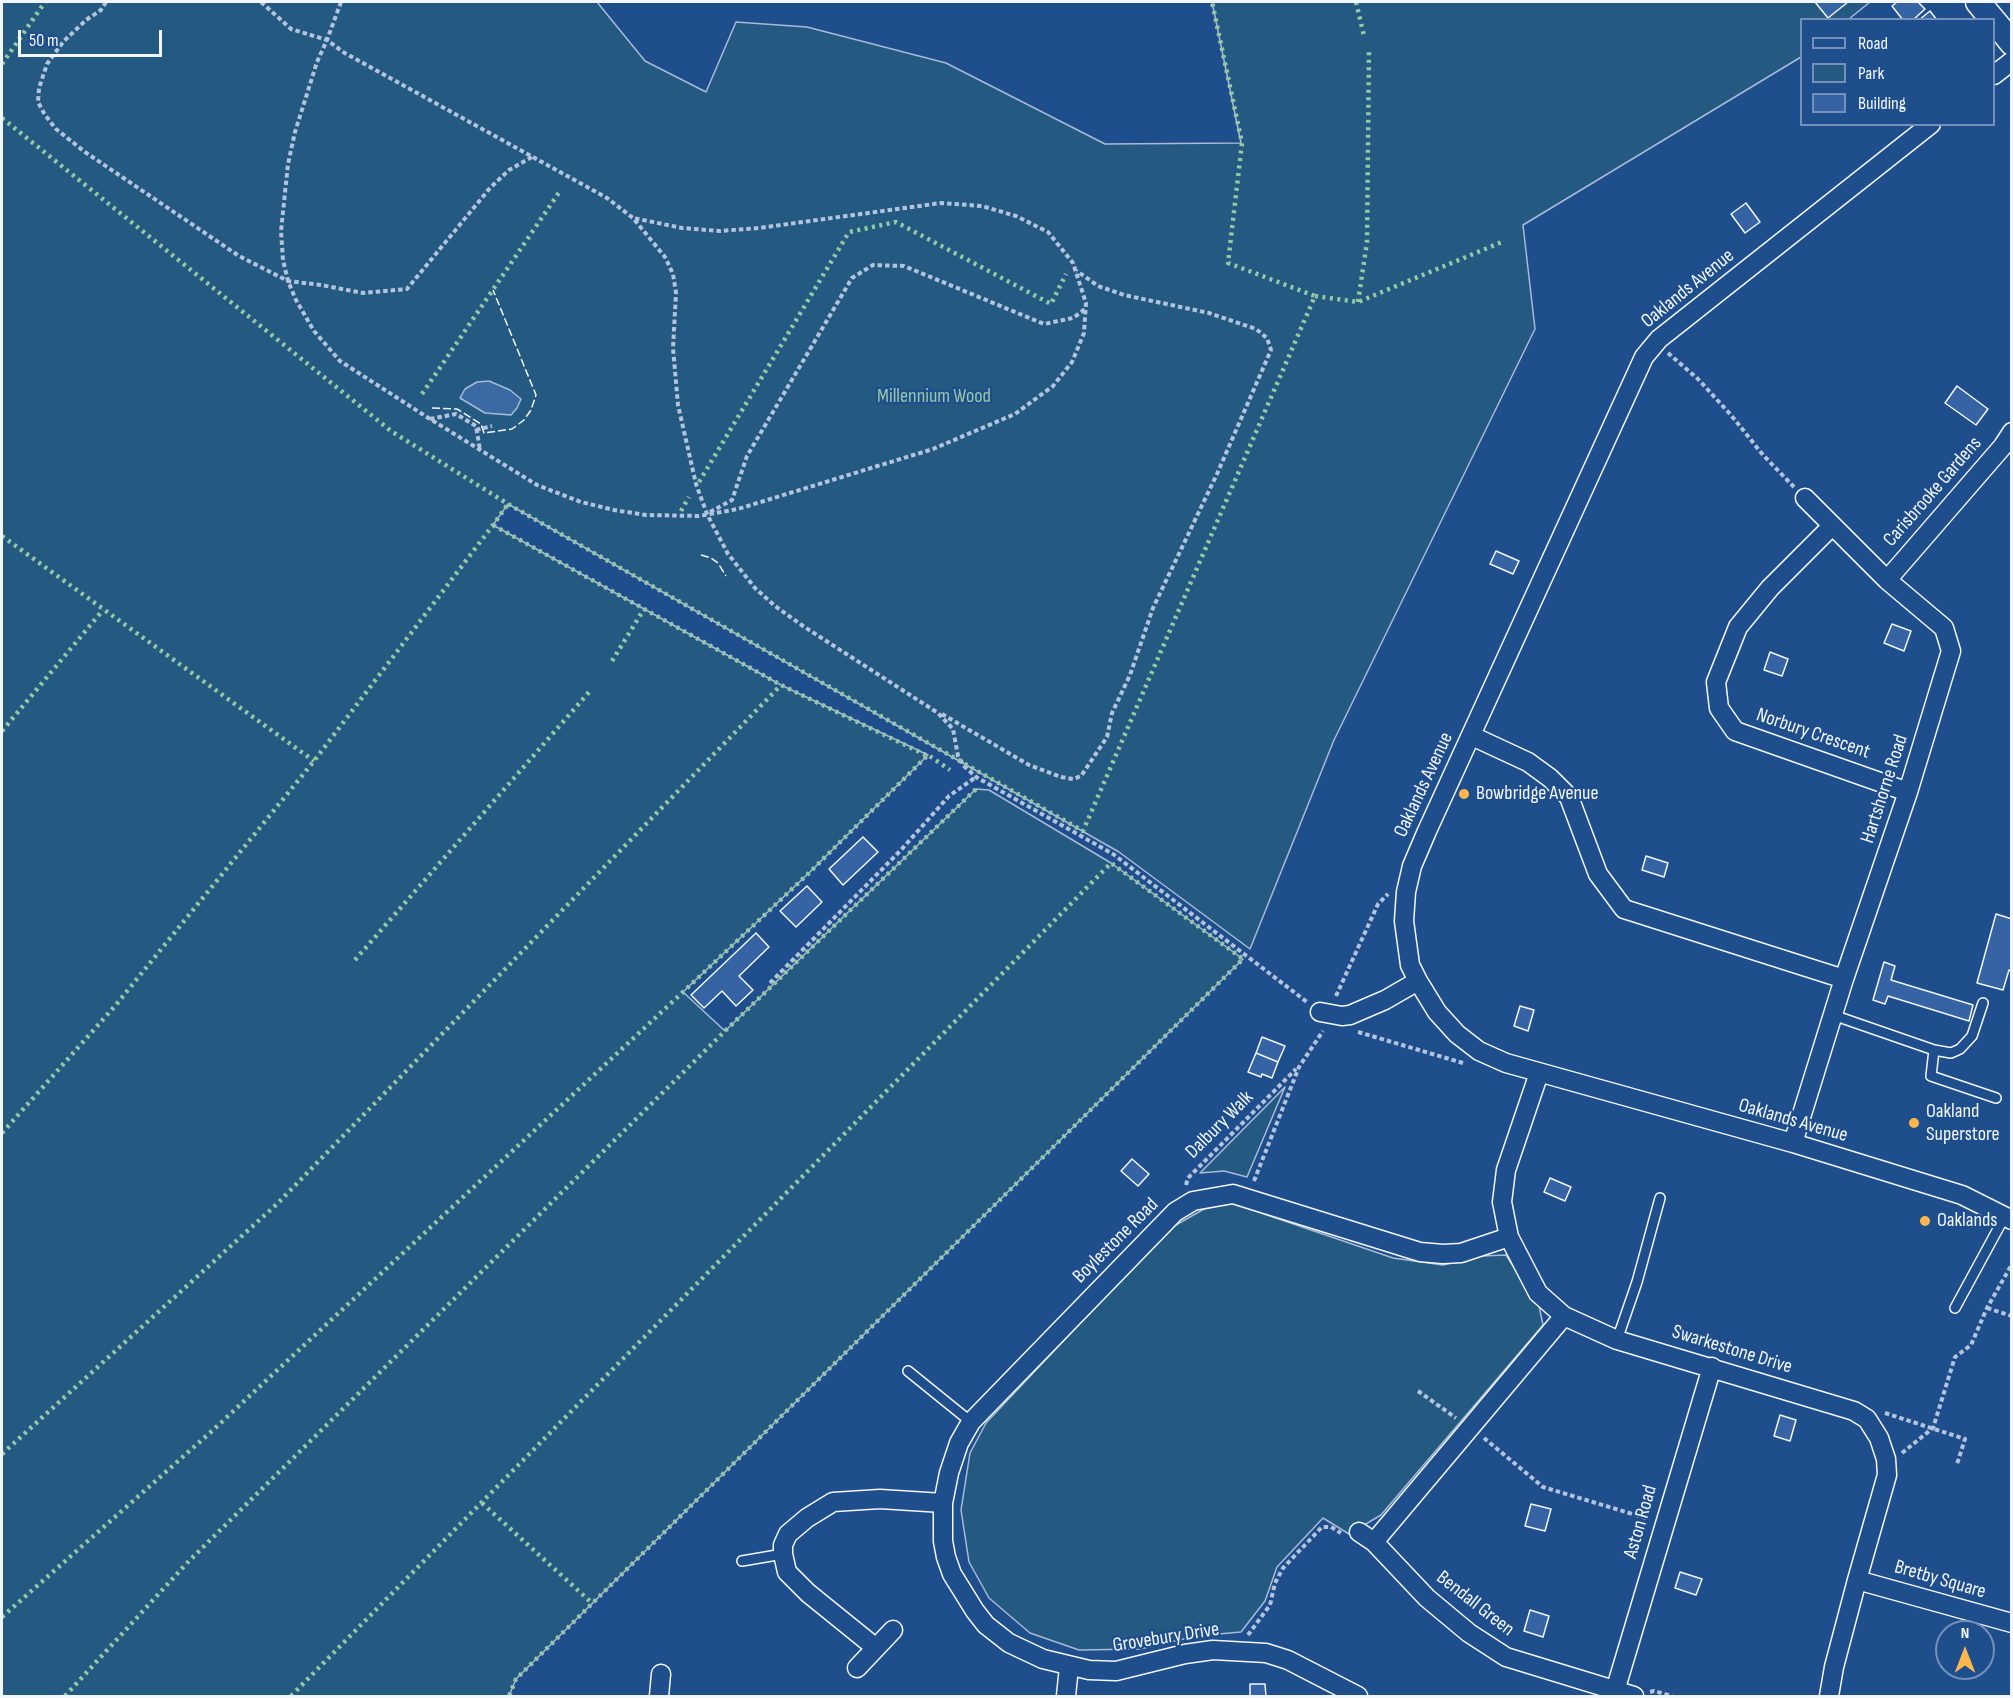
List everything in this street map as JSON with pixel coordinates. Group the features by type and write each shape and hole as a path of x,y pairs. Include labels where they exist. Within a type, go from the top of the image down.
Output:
{"street":[{"path":"1978,2 1991,18"},
{"path":"1995,22 2012,43"},
{"path":"1995,74 2012,61"},
{"name":"Oaklands Avenue","path":"1928,126 1656,343 1644,357 1412,866 1406,892 1404,921 1410,965 1418,981 1437,1012 1457,1035 1479,1051 1506,1063 1539,1073 1793,1143 1962,1194 2008,1218"},
{"name":"Carisbrooke Gardens","path":"1887,580 2003,446 2012,432"},
{"name":"Hartshorne Road","path":"1793,1143 1844,979 1908,792 1951,651 1944,627 1887,580 1805,498"},
{"name":"Norbury Crescent","path":"1832,526 1770,588 1738,627 1716,682 1719,708 1735,731 1908,792"},
{"path":"1472,736 1527,762 1550,778 1569,797 1598,874 1624,909 1844,979"},
{"path":"1325,1013 1350,1016 1418,981"},
{"name":"Swarkestone Drive","path":"1539,1073 1506,1170 1502,1202 1509,1237 1538,1293 1564,1316 1617,1340 1854,1411 1867,1419"},
{"name":"Boylestone Road","path":"971,1422 1175,1212 1193,1201 1233,1194 1251,1198 1420,1252 1461,1253 1509,1237"},
{"path":"1367,1537 1471,1427 1564,1316"},
{"name":"Aston Road","path":"1615,1691 1712,1367"},
{"path":"1829,1696 1834,1666 1887,1475 1886,1459 1880,1438 1867,1419"},
{"name":"Grovebury Drive","path":"971,1422 959,1443 949,1473 944,1503 946,1557 952,1574 975,1611 986,1625 1009,1643 1043,1659 1069,1666 1116,1671 1213,1650 1266,1653 1288,1660 1358,1696"},
{"path":"876,1648 808,1593 788,1572 783,1545 788,1534 807,1518 833,1502 880,1499 944,1503"},
{"name":"Bendall Green","path":"1367,1537 1427,1598 1469,1633 1506,1657 1634,1696"},
{"name":"Bretby Square","path":"1857,1580 2012,1623"},
{"path":"857,1668 893,1630"},
{"path":"1066,1696 1069,1666"},
{"path":"660,1696 662,1674"}],"lane":[{"path":"1833,1015 1934,1050 1951,1053 1960,1049 1972,1036 1983,1003"},
{"path":"1934,1050 1931,1076 1996,1098"},
{"path":"1617,1340 1637,1282 1660,1198"},
{"path":"1955,1308 2008,1218"},
{"path":"908,1371 971,1422"},
{"path":"742,1561 783,1554"}],"path":[{"path":"106,2 101,10 86,20 63,42 47,64 39,88 38,102 45,115 56,129 85,152 239,256 288,281 363,293 408,289 490,188 509,170 532,157"},
{"path":"261,2 291,29 327,40 343,52 607,198 633,218 664,257 673,274 676,293 673,348 678,405 696,484 707,514 728,554 755,588 775,606 938,712 1029,765 1073,779 1081,776 1107,737 1112,713 1130,675 1153,608 1217,474 1271,350 1267,338 1256,329 1209,313 1124,295 1098,286 1075,270"},
{"path":"341,2 316,62 288,164 281,231 283,260 288,281 314,331 340,361 537,484 581,502 646,515 680,517 738,509 933,449 1015,414 1053,386 1072,362 1084,333 1086,303 1073,263 1048,232 1016,216 982,206 941,203 759,228 720,231 682,228 633,218"},
{"path":"707,514 732,500 747,456 852,278 873,265 904,266 1044,324 1073,318 1085,309"},
{"path":"1656,343 1698,379 1763,455 1805,498"},
{"path":"430,419 456,414 476,426 480,450"},
{"path":"476,430 492,426"},
{"path":"938,712 953,729 958,756 964,766 976,777 1113,855 1325,1013 1328,1024 1299,1067 1253,1183 1251,1198"},
{"path":"770,983 901,850 950,796 976,777"},
{"path":"1325,1013 1332,1004 1378,904 1412,866"},
{"path":"1351,1030 1465,1063"},
{"name":"Dalbury Walk","path":"1175,1212 1188,1178 1299,1067"},
{"path":"1886,1459 1899,1455 1933,1428 1955,1357 1971,1345 1987,1308 2012,1264"},
{"path":"1987,1308 2012,1316"},
{"path":"1418,1391 1471,1427 1543,1487 1664,1524"},
{"path":"1867,1419 1881,1412 1965,1439 1957,1464"},
{"path":"1245,1651 1247,1636 1270,1605 1275,1582 1283,1568 1322,1527 1331,1527 1345,1534 1367,1537"}],"green space":[{"name":"Millennium Wood","path":"2,2 597,2 645,61 706,92 736,22 807,27 946,63 1105,144 1241,143 1212,2 1870,2 1850,18 1800,18 1800,58 1523,225 1535,329 1334,740 1250,949 1119,852 508,504 493,525 781,685 928,755 810,872 683,992 725,1031 976,789 989,790 1111,863 1243,959 516,1679 509,1696 2,1696"},
{"path":"1285,1087 1247,1177 1224,1171 1200,1173"},
{"path":"1232,1203 1393,1258 1443,1265 1482,1256 1506,1255 1539,1306 1543,1325 1381,1515 1349,1534 1323,1518 1277,1567 1265,1601 1241,1632 1197,1636 1140,1649 1079,1650 1030,1633 989,1598 969,1562 961,1510 970,1453 986,1423 1169,1229 1204,1209"}],"shaded area":[{"path":"489,381 510,390 521,399 511,415 485,413 460,398 465,389 477,382"}],"building":[{"path":"1815,2 1848,2 1828,18"},
{"path":"1897,2 1918,2 1925,9 1915,18 1901,18 1892,6"},
{"path":"1930,11 1935,18 1921,18"},
{"path":"1746,203 1760,222 1745,233 1731,214"},
{"path":"1957,386 1988,409 1976,425 1945,403"},
{"path":"1496,551 1519,561 1513,574 1490,564"},
{"path":"1892,624 1911,631 1904,651 1884,643"},
{"path":"1770,652 1788,659 1782,676 1764,670"},
{"path":"863,837 878,852 843,885 829,869"},
{"path":"1646,856 1668,863 1664,877 1642,870"},
{"path":"807,886 822,902 796,927 780,911"},
{"path":"1996,914 2012,919 2012,971 2009,970 2003,990 1977,983"},
{"path":"756,933 769,947 739,976 753,990 736,1006 722,991 704,1008 691,995"},
{"path":"1884,962 1895,966 1891,980 1973,1005 1969,1021 1888,996 1885,1004 1873,1000"},
{"path":"1520,1006 1534,1010 1528,1031 1514,1026"},
{"path":"1262,1037 1285,1046 1278,1062 1256,1053"},
{"path":"1256,1053 1278,1062 1272,1078 1248,1072"},
{"path":"1132,1159 1149,1174 1138,1186 1121,1171"},
{"path":"1550,1178 1571,1187 1565,1201 1544,1192"},
{"path":"1780,1415 1796,1420 1790,1441 1774,1436"},
{"path":"1531,1504 1551,1509 1545,1531 1525,1526"},
{"path":"1680,1572 1702,1579 1696,1595 1675,1588"},
{"path":"1530,1610 1549,1616 1543,1637 1524,1631"},
{"path":"1250,1684 1265,1684 1266,1696 1250,1696"}],"hedge":[{"path":"2,64 45,2"},
{"path":"2,118 391,431 508,504 1083,831 1315,296 1228,263 1242,143 1212,2"},
{"path":"1356,2 1364,36"},
{"path":"1358,302 1367,242 1369,48"},
{"path":"422,394 560,191"},
{"path":"699,482 849,232 896,222 1051,304 1066,274"},
{"path":"1315,296 1358,302 1502,242"},
{"path":"681,511 689,497"},
{"path":"2,1133 115,1006 314,761 493,525 507,503"},
{"path":"493,525 781,685 930,757"},
{"path":"2,536 314,761"},
{"path":"612,661 644,609"},
{"path":"2,731 103,610"},
{"path":"2,1454 277,1204 781,685"},
{"path":"355,960 590,691"},
{"path":"2,1617 212,1431 683,992 810,872 928,755 950,770"},
{"path":"65,1696 187,1563 725,1031 976,789"},
{"path":"291,1696 1111,863 1243,959 516,1679 509,1696"},
{"path":"482,1503 593,1604"}],"fence":[{"path":"432,408 457,409 481,424 484,433 512,429 524,420 531,410 536,395 493,290"},
{"path":"701,555 718,563 726,576"}],"place":[{"name":"Bowbridge Avenue","path":"1464,794"},
{"name":"Oakland Superstore","path":"1914,1123"},
{"name":"Oaklands","path":"1925,1221"}]}
